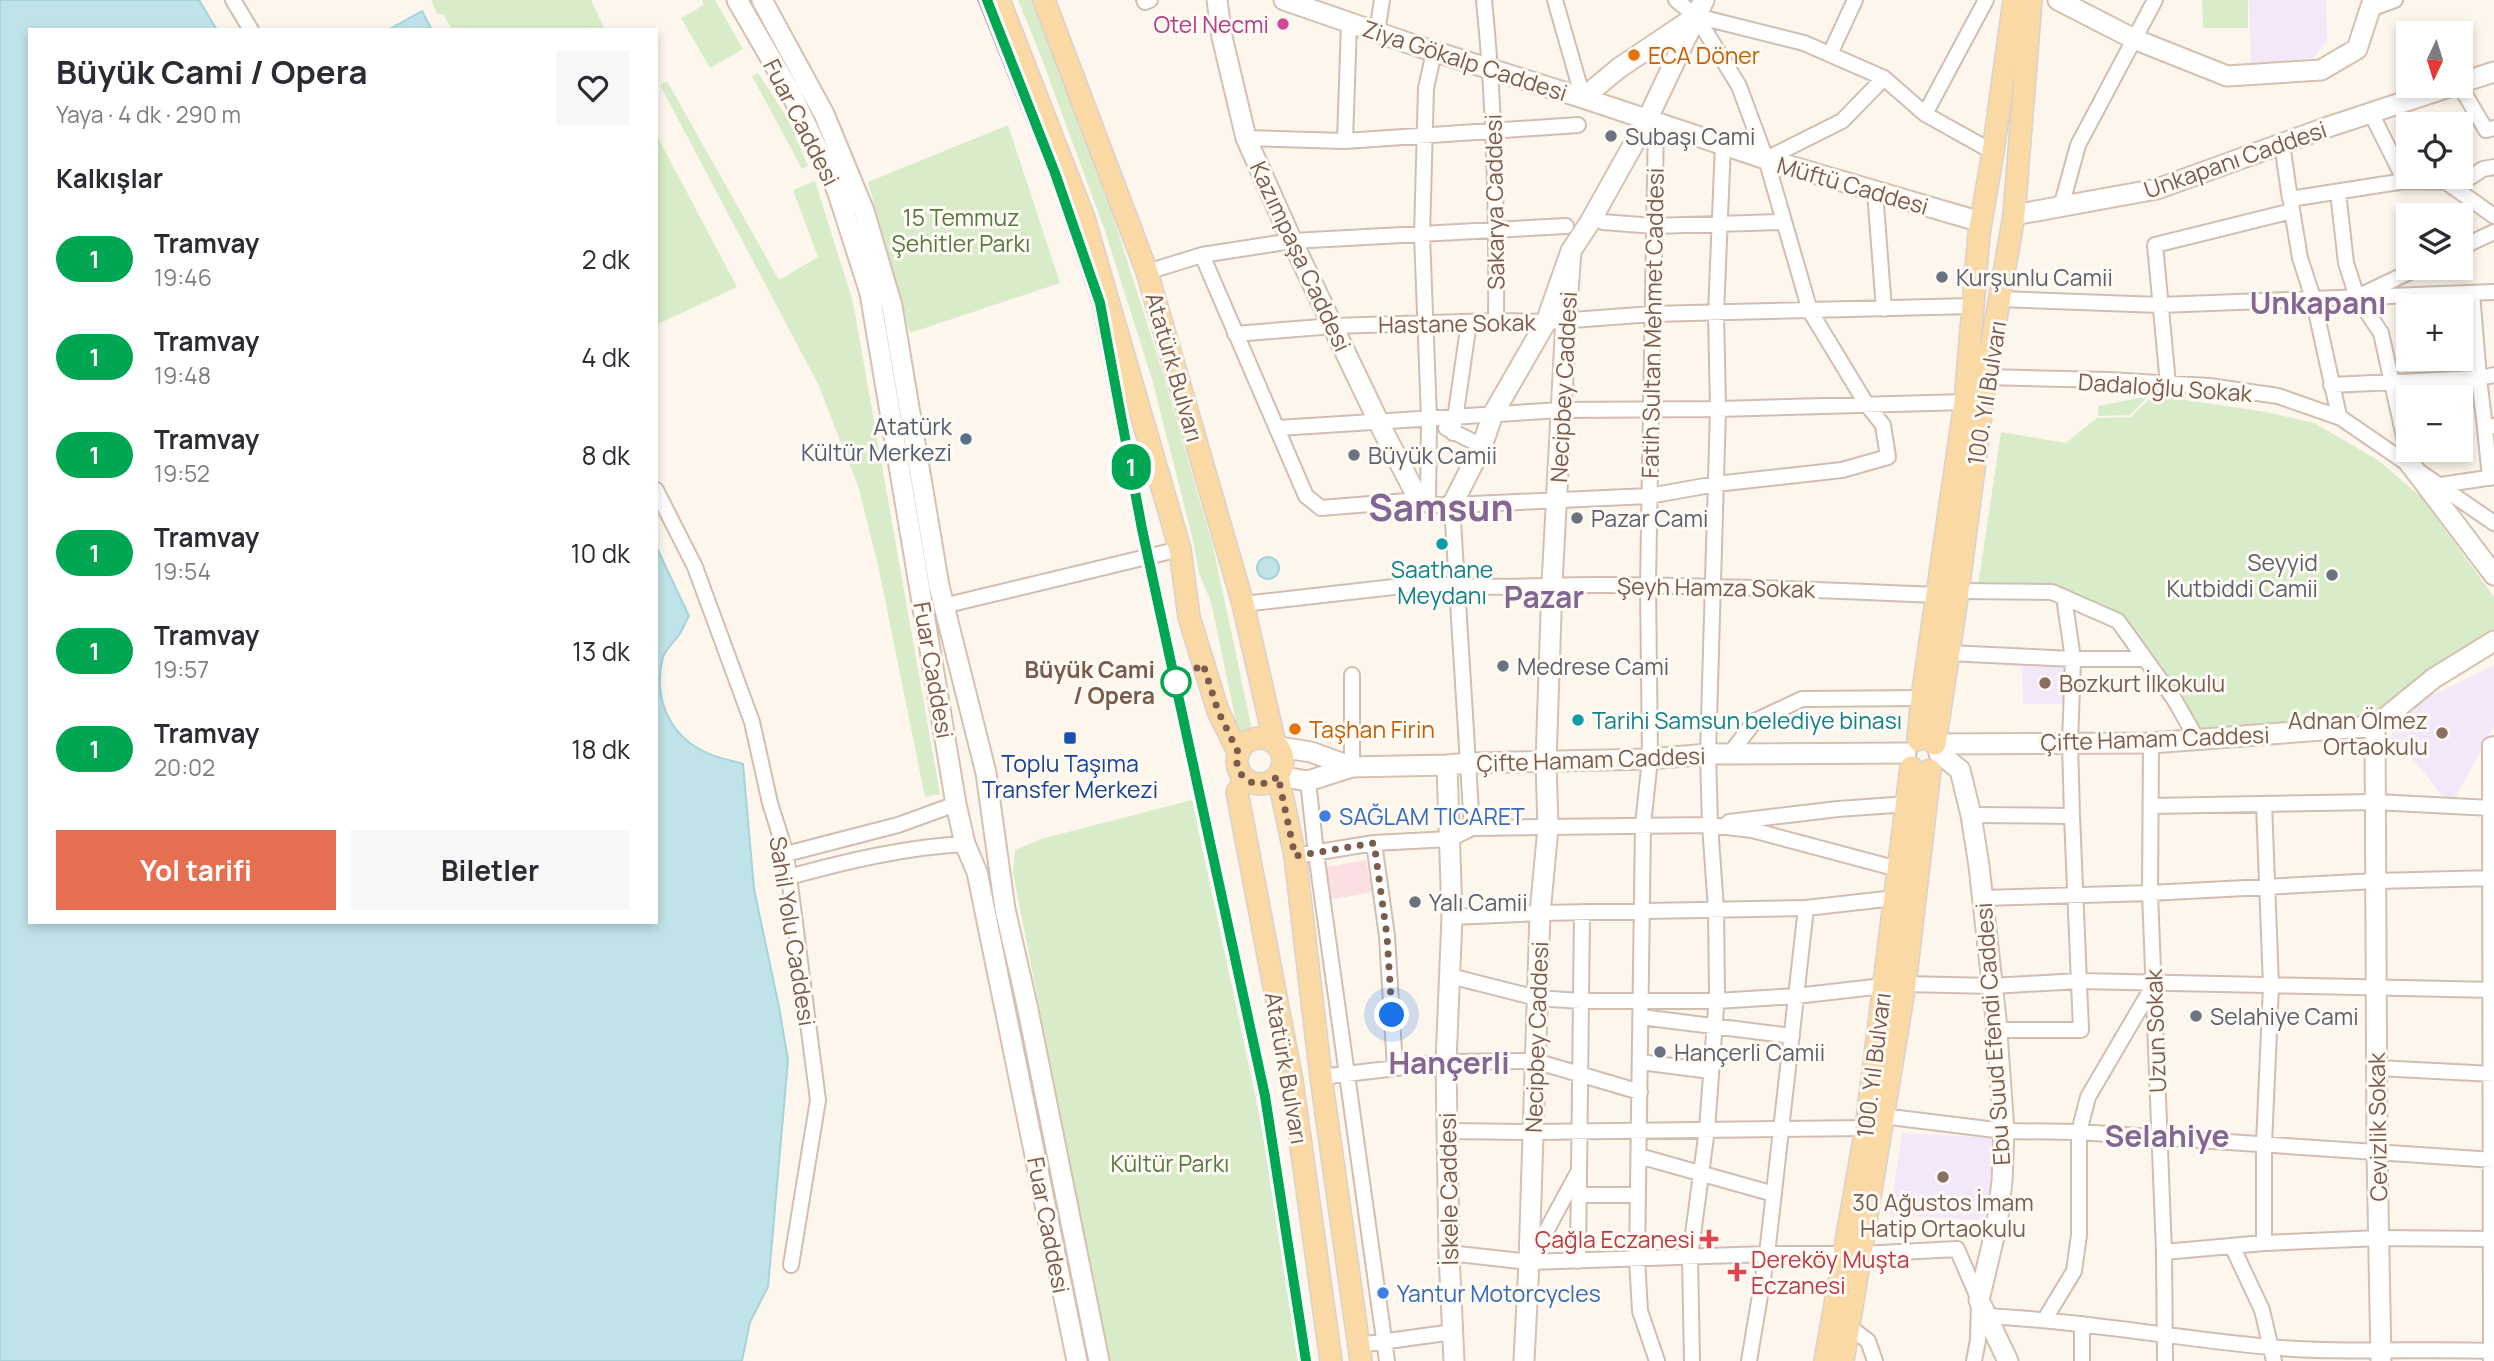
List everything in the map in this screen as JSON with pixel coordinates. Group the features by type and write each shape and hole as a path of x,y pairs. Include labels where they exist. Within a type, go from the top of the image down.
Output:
{"main road":[{"name":"Fuar Caddesi","path":"737,0 792,95 837,190 870,293 956,804 965,844 977,872 1077,1361"},
{"name":"Fuar Caddesi","path":"762,0 824,114 864,211 892,306 943,606 986,773 1005,909 1099,1361"},
{"name":"Atatürk Bulvarı","path":"999,0 1084,218 1180,549 1189,617 1218,711 1238,752"},
{"name":"Atatürk Bulvarı","path":"1044,0 1147,272 1243,604 1277,746"},
{"name":"Kazımpaşa Caddesi","path":"1217,0 1222,37 1246,138 1378,421 1424,503"},
{"name":"Ziya Gökalp Caddesi","path":"1284,0 1434,52 1651,121"},
{"name":"100. Yıl Bulvarı","path":"1874,1122 1883,986 1908,804 1948,653 1948,593 1972,306 1983,200 1993,152 2014,0"},
{"name":"100. Yıl Bulvarı","path":"1825,1361 1853,1254 1874,1122 1905,984 1923,755 1922,698 1948,593 2011,239 2031,0"},
{"path":"2059,0 2134,39 2227,76 2321,70 2357,49 2371,5"},
{"path":"1583,98 1700,8"},
{"path":"1452,505 1482,446 1493,414 1546,322 1571,251 1651,121 1700,8"},
{"path":"2473,79 2494,72"},
{"name":"Unkapanı Caddesi","path":"2015,210 2061,207 2157,189 2416,98"},
{"name":"Müftü Caddesi","path":"1651,121 1980,228"},
{"path":"1983,200 2015,210"},
{"path":"1980,228 2011,239"},
{"name":"Necipbey Caddesi","path":"1528,1361 1540,913 1548,828 1546,762 1552,584 1571,251"},
{"path":"2410,464 2494,575"},
{"path":"2375,726 2434,678 2494,641"},
{"name":"Çifte Hamam Caddesi","path":"1278,776 1312,779 1352,767 1650,759 1708,754 1923,755 2070,743 2151,743 2375,726"},
{"name":"Cevizlik Sokak","path":"2375,726 2381,1356"},
{"path":"1277,746 1283,762 1278,776 1266,784 1245,780 1237,767 1238,752 1250,740 1259,738 1277,746 1311,751 1352,767"},
{"path":"1311,751 1312,779"},
{"name":"Ebu Suud Efendi Caddesi","path":"1923,755 1960,770 1971,815 1983,898 2004,1131 2003,1181 1983,1308"},
{"name":"İskele Caddesi","path":"1447,765 1452,917 1446,1062 1449,1253 1454,1361"},
{"path":"953,781 958,772 967,768 976,768 986,773"},
{"name":"Atatürk Bulvarı","path":"1278,776 1306,854 1321,1077 1360,1353"},
{"name":"Atatürk Bulvarı","path":"1245,780 1237,792 1292,1081 1331,1361"},
{"path":"965,844 983,845 996,835"},
{"name":"100. Yıl Bulvarı","path":"1843,1361 1850,1328 1853,1254"},
{"path":"1983,1308 2007,1361"}],"street":[{"path":"233,0 250,28"},
{"path":"1144,0 1150,0"},
{"path":"1377,33 1382,0"},
{"name":"Sakarya Caddesi","path":"1484,0 1491,70 1497,231 1496,321"},
{"path":"1555,0 1583,98"},
{"path":"1676,0 1804,43 1884,78 1925,114 1993,152"},
{"path":"1830,54 1854,0"},
{"path":"1925,114 1986,0"},
{"path":"2061,207 2078,145 2155,0"},
{"path":"2371,5 2395,0"},
{"path":"1202,256 1306,496 1321,508 1649,496 1716,484 1842,470 1888,457 1883,425 1867,405 1810,311 1766,159 1739,86 1700,8"},
{"path":"1345,141 1349,23"},
{"path":"1424,503 1429,418 1422,235 1424,134 1426,88 1434,52"},
{"path":"1766,159 1842,121 1884,78"},
{"path":"2468,98 2486,130 2494,128"},
{"path":"2371,113 2396,163"},
{"name":"Fatih Sultan Mehmet Caddesi","path":"1651,121 1654,226 1648,585 1650,759 1643,825 1637,1259 1640,1311 1657,1361"},
{"path":"1246,138 1345,141 1578,125"},
{"path":"1692,1361 1690,1257 1707,1129 1717,1001 1716,909 1708,754 1718,409 1716,313 1723,144"},
{"path":"2282,144 2300,258 2313,298 2339,416"},
{"path":"2473,176 2483,169 2494,167"},
{"path":"2168,384 2155,245 2339,192 2396,182"},
{"path":"2455,189 2494,216"},
{"path":"1875,192 1884,310"},
{"path":"2339,192 2346,263 2357,297 2381,332 2410,464"},
{"path":"1602,222 1654,226 1783,222"},
{"path":"1147,272 1202,256 1292,241 1566,226"},
{"path":"2473,242 2494,232"},
{"path":"2357,297 2396,278"},
{"path":"2441,485 2492,478 2489,427 2479,378 2472,292"},
{"path":"2001,299 2160,305 2494,292"},
{"name":"Hastane Sokak","path":"1235,334 1333,326 1546,322 1652,314 1972,306"},
{"path":"1453,433 1469,322"},
{"path":"2331,384 2392,383 2494,375"},
{"name":"Dadaloğlu Sokak","path":"1986,377 2209,386 2277,396 2339,416 2494,523"},
{"path":"1278,428 1561,410 1718,409 1965,402"},
{"path":"1429,418 1482,446"},
{"name":"Sahil Yolu Caddesi","path":"658,494 695,567 752,722 770,803 786,854 818,1100 791,1265"},
{"path":"1452,505 1472,828"},
{"path":"943,606 1180,549"},
{"name":"Şeyh Hamza Sokak","path":"1243,604 1429,583 1458,587 1552,584 1714,585 1948,593 2052,592 2118,621 2174,699 2197,739"},
{"path":"1995,1030 2081,1030 2070,743 2073,659 2064,597"},
{"path":"1948,653 2073,659 2145,659"},
{"path":"1352,675 1352,767"},
{"path":"1729,755 1755,721 1802,699 1922,698"},
{"name":"Uzun Sokak","path":"2151,743 2150,893 2164,1252 2165,1361"},
{"path":"1983,1308 2273,1354 2492,1354 2493,878 2490,745 2494,744"},
{"path":"1312,779 1306,854 1352,1098 1387,1361"},
{"path":"2151,806 2375,802 2491,808"},
{"path":"786,854 907,822 956,804"},
{"path":"1710,825 1908,804"},
{"path":"2263,1243 2264,1144 2272,986 2264,804"},
{"path":"1971,815 2072,816"},
{"path":"1306,854 1374,843 1450,839 1472,828 1710,825 1752,830 1898,869"},
{"path":"1374,843 1387,936 1395,1068"},
{"path":"789,877 928,846 965,844"},
{"path":"823,845 826,867"},
{"path":"1983,898 2493,878"},
{"path":"1452,917 1806,908 1895,898"},
{"path":"1749,1361 1767,1254 1806,908"},
{"path":"1578,1261 1582,912"},
{"path":"1450,976 1537,998 1581,1001 1717,1001 1796,996 1883,986"},
{"path":"1905,984 1992,986 2079,981 2493,990"},
{"path":"2045,1319 2074,1271 2079,1235 2079,1132 2088,1097 2154,984"},
{"path":"1641,1017 1792,1036"},
{"path":"1321,1077 1446,1062 1535,1061 1640,1092"},
{"path":"1640,1062 1711,1071"},
{"path":"2377,1068 2492,1074"},
{"path":"1447,1131 1781,1129 1874,1122 2004,1131 2079,1132 2492,1160"},
{"path":"1639,1156 1774,1194"},
{"path":"1529,1262 1579,1171"},
{"path":"1578,1195 1638,1195"},
{"path":"2164,1252 2263,1243 2379,1238 2491,1239"},
{"path":"2232,1246 2262,1310 2273,1354"},
{"path":"1449,1253 1529,1262 1958,1249 1983,1308 1974,1361"},
{"path":"2082,1324 2082,1361"},
{"path":"1850,1328 1868,1341 1875,1361"},
{"path":"1360,1353 1384,1342 1453,1332"}],"shaded area":[{"path":"2249,0 2326,0 2327,41 2313,58 2251,66"},
{"name":"Bozkurt İlkokulu","path":"2022,662 2067,663 2068,704 2023,704"},
{"name":"Adnan Ölmez Ortaokulu","path":"2494,665 2494,726 2453,802 2446,801 2419,766 2391,739 2395,718 2426,693 2431,696"},
{"path":"1366,860 1372,892 1328,900 1322,868"},
{"name":"30 Ağustos İmam Hatip Ortaokulu","path":"1902,1133 1993,1138 1988,1221 1890,1215"}],"green space":[{"path":"431,0 591,0 604,28 451,28 444,15 437,14"},
{"path":"702,0 715,0 743,49 710,68 681,18 704,5"},
{"path":"1018,0 1033,0 1110,206 1164,377 1213,546 1255,744 1241,746 1211,602 1199,573 1152,379 1105,231"},
{"path":"2202,0 2248,0 2248,28 2203,28"},
{"path":"758,73 788,119 808,166 802,169 752,76"},
{"path":"667,81 779,280 818,257 793,190 815,181 853,302 940,794 925,797 878,565 858,486 818,384 660,85"},
{"name":"15 Temmuz Şehitler Parkı","path":"1008,125 1060,283 910,333 868,182"},
{"path":"658,138 737,287 658,324"},
{"path":"2153,395 2266,412 2314,423 2378,460 2421,497 2494,597 2494,635 2368,717 2199,735 2121,616 2053,587 1978,586 2001,432 2066,443 2097,418 2131,417"},
{"path":"2149,396 2130,415 2098,416 2098,406"},
{"name":"Kültür Parkı","path":"1192,800 1267,1151 1298,1361 1109,1361 1013,873 1015,850 1041,839"}],"water":[{"path":"0,0 199,0 216,28 28,28 28,924 658,924 658,550 689,616 663,657 660,671 662,698 671,722 689,742 711,755 743,764 754,889 788,1060 768,1287 750,1322 742,1361 0,1361"},
{"path":"422,11 431,28 392,28"},
{"path":"1268,557 1276,560 1279,568 1276,576 1268,579 1260,576 1257,568 1260,560"}],"tram line":[{"path":"978,0 1049,176 1093,305 1136,531 1263,1120 1300,1361"},
{"name":"1","path":"987,0 1055,173 1100,303 1142,529 1252,1029 1269,1118 1306,1361"}],"place":[{"name":"Otel Necmi","path":"1283,24"},
{"name":"ECA Döner","path":"1634,55"},
{"name":"Subaşı Cami","path":"1611,136"},
{"name":"Kurşunlu Camii","path":"1942,277"},
{"name":"Atatürk Kültür Merkezi","path":"966,439"},
{"name":"Büyük Camii","path":"1354,455"},
{"name":"Pazar Cami","path":"1577,518"},
{"name":"Saathane Meydanı","path":"1442,544"},
{"name":"Seyyid Kutbiddi Camii","path":"2332,575"},
{"name":"Medrese Cami","path":"1503,666"},
{"name":"Büyük Cami / Opera","path":"1176,682"},
{"name":"Bozkurt İlkokulu","path":"2045,683"},
{"name":"Tarihi Samsun belediye binası","path":"1578,720"},
{"name":"Taşhan Firin","path":"1295,729"},
{"name":"Adnan Ölmez Ortaokulu","path":"2442,733"},
{"name":"Toplu Taşıma Transfer Merkezi","path":"1070,738"},
{"name":"SAĞLAM TICARET","path":"1325,816"},
{"name":"Yalı Camii","path":"1415,902"},
{"name":"Selahiye Cami","path":"2196,1016"},
{"name":"Hançerli Camii","path":"1660,1052"},
{"name":"30 Ağustos İmam Hatip Ortaokulu","path":"1943,1177"},
{"name":"Çağla Eczanesi","path":"1709,1239"},
{"name":"Dereköy Muşta Eczanesi","path":"1737,1272"},
{"name":"Yantur Motorcycles","path":"1383,1293"}],"district":[{"name":"Unkapanı","path":"2318,302"},
{"name":"Samsun","path":"1441,507"},
{"name":"Pazar","path":"1544,596"},
{"name":"Hançerli","path":"1449,1062"},
{"name":"Selahiye","path":"2167,1135"}],"route":[{"path":"1176,682 1203,664 1218,711 1238,752 1236,759 1240,774 1245,780 1259,785 1273,781 1278,776 1295,856 1374,843 1387,936 1392,1015"}]}
